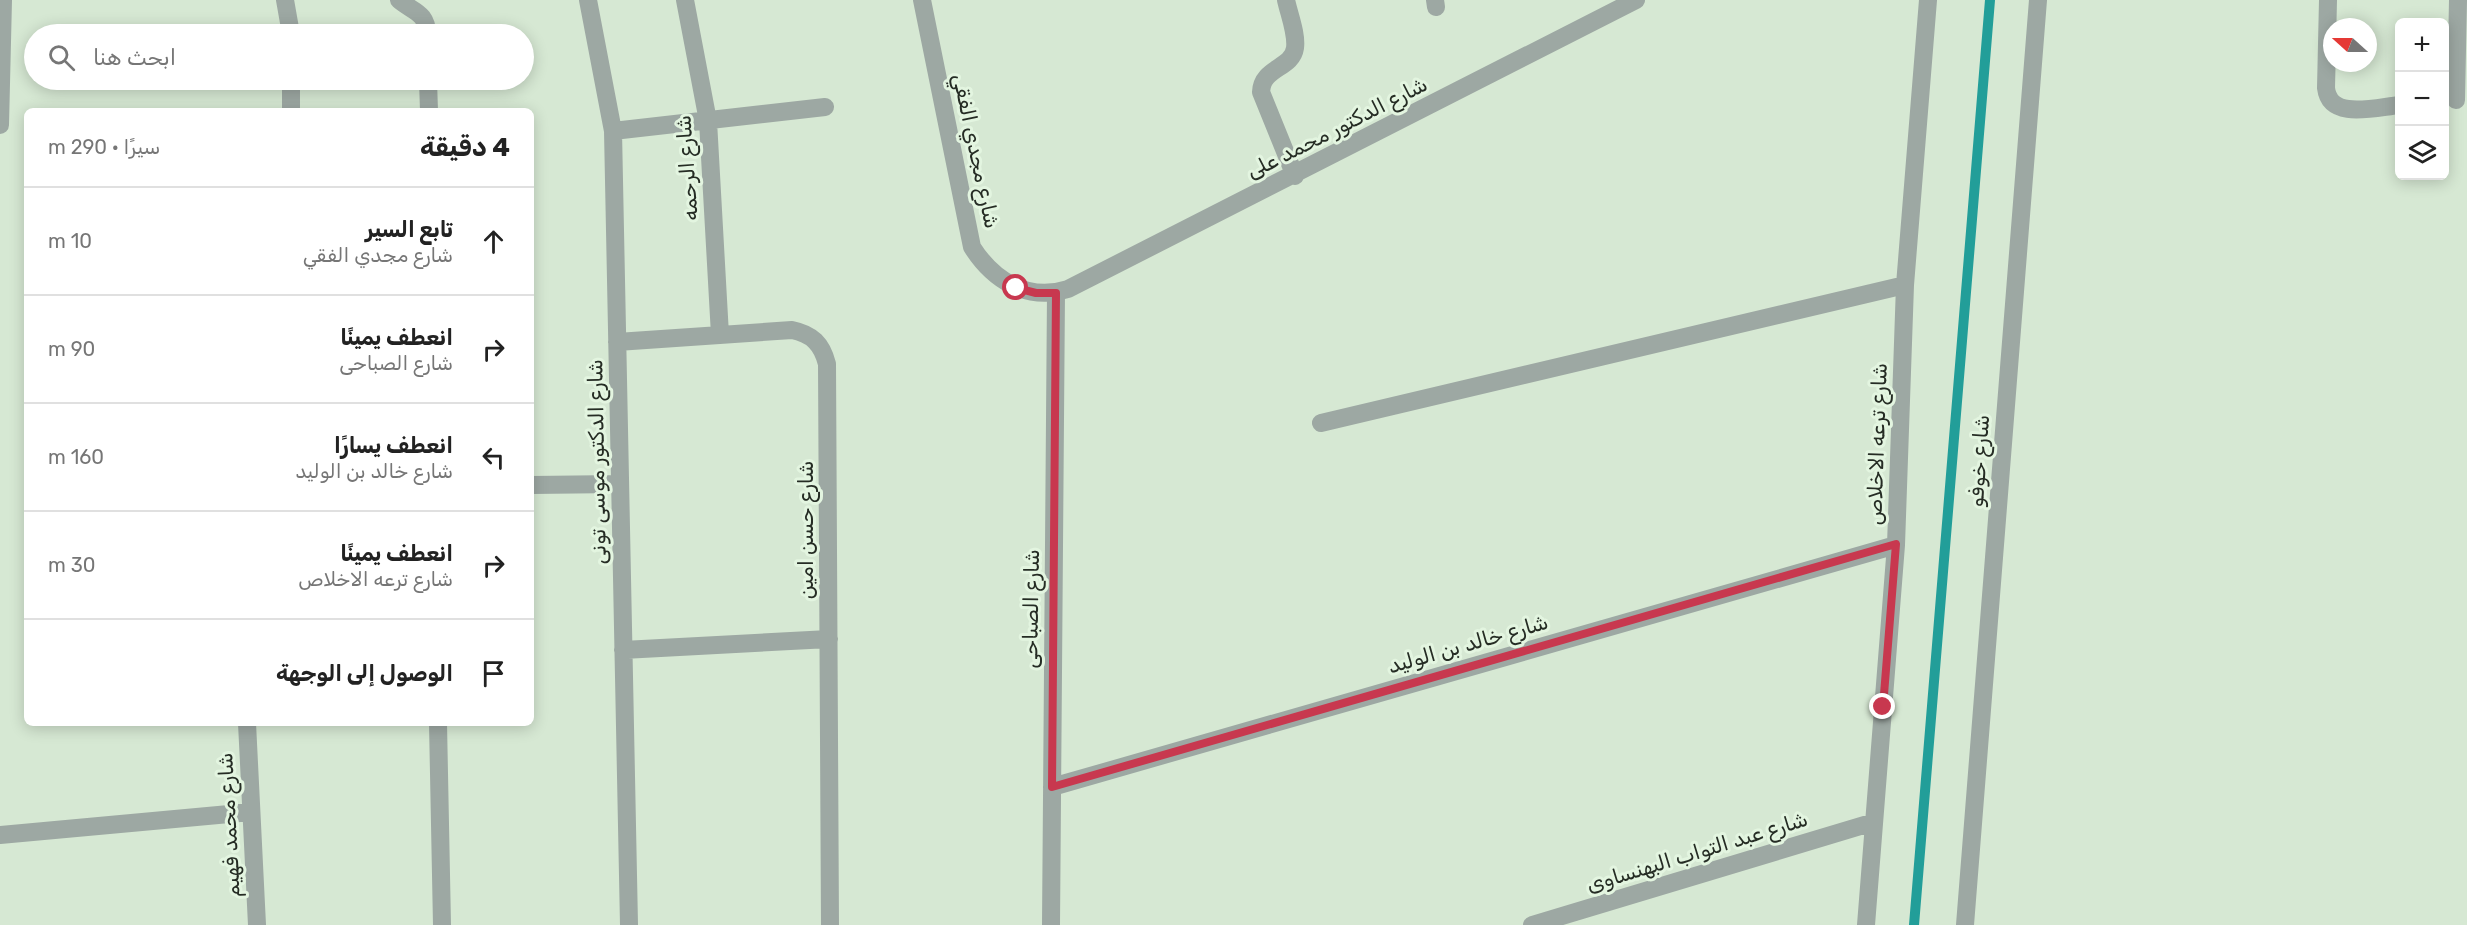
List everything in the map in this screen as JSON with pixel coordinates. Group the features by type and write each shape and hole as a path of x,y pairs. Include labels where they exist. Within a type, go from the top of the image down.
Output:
{"street":[{"path":"0,124 3,0"},
{"path":"285,0 289,24"},
{"path":"399,0 422,16 427,24"},
{"name":"شارع الدكتور موسى تونى","path":"588,0 613,131 629,925"},
{"name":"شارع الرحمه","path":"685,0 708,121 720,335"},
{"name":"شارع مجدي الفقي","path":"922,0 972,247 998,278 1016,288 1036,293 1056,293"},
{"path":"1286,0 1296,46 1290,58 1267,75 1261,92 1295,176"},
{"name":"شارع الدكتور محمد على","path":"1056,293 1295,176 1636,0"},
{"name":"شارع ترعه الاخلاص","path":"1866,925 1896,544 1905,285 1928,0"},
{"name":"شارع خوفو","path":"1965,925 2038,0"},
{"path":"2328,0 2326,95 2334,106 2346,110 2395,105"},
{"path":"2456,100 2458,0"},
{"path":"291,90 291,108"},
{"path":"428,90 429,108"},
{"path":"613,131 825,107"},
{"path":"1321,423 1905,285"},
{"name":"شارع الصباحى","path":"1051,925 1056,293"},
{"name":"شارع حسن امين","path":"617,342 792,330 812,337 825,354 827,364 830,925"},
{"path":"534,485 620,484"},
{"name":"شارع خالد بن الوليد","path":"1052,787 1896,544"},
{"path":"623,650 829,639"},
{"name":"شارع محمد فهيم","path":"247,726 257,925"},
{"path":"438,726 442,925"},
{"path":"0,835 251,812"},
{"name":"شارع عبد التواب البهنساوى","path":"1532,925 1874,822"}],"waterway":[{"path":"1914,925 1990,0"}],"route":[{"path":"1016,288 1036,293 1056,293 1052,787 1896,544 1883,707"}]}
